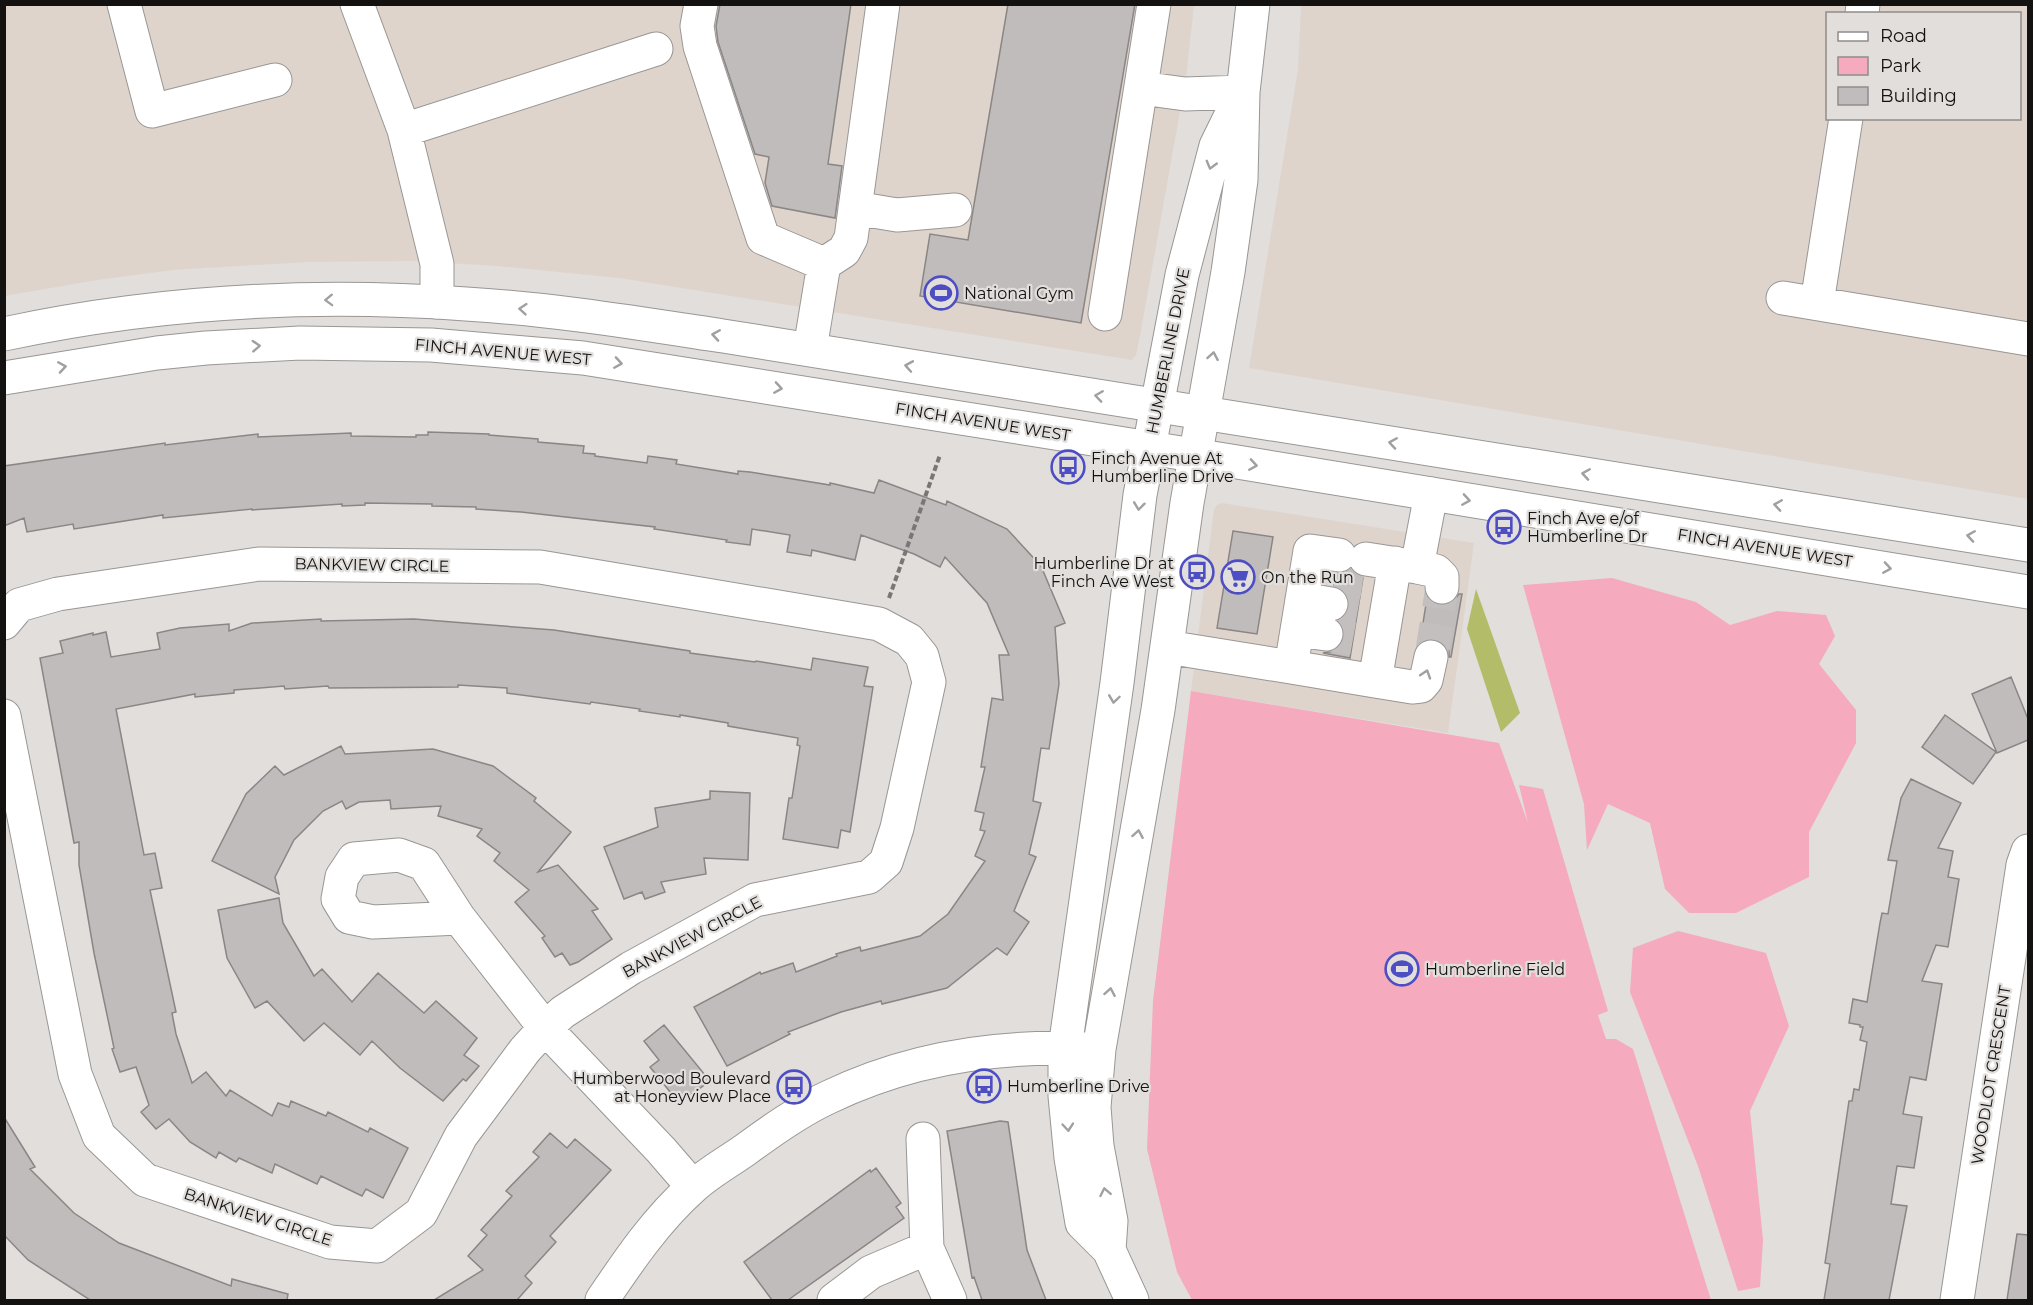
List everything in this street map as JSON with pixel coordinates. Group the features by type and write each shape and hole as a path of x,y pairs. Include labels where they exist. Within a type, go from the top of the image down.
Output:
{"street":[{"path":"124,4 152,111 275,80"},
{"path":"357,4 404,129 437,264 437,302"},
{"path":"701,4 697,26 700,46 764,238 824,264"},
{"path":"810,350 824,264 844,250 851,238 883,4"},
{"path":"1105,314 1154,4"},
{"name":"HUMBERLINE DRIVE","path":"1109,1250 1111,1221 1097,1146 1094,1107 1098,1050 1130,880 1158,710 1186,503 1228,272 1241,180 1243,92 1252,4"},
{"path":"404,129 656,49"},
{"path":"1141,88 1185,94 1243,92"},
{"name":"HUMBERLINE DRIVE","path":"1131,1300 1109,1250 1083,1223 1069,1137 1065,1096 1065,1048 1117,683 1140,495 1182,275 1216,146 1243,92"},
{"path":"1817,303 1846,120"},
{"path":"855,208 897,215 955,210"},
{"path":"1783,298 2028,339"},
{"path":"4,334 78,321 207,306 337,300 437,302 574,315 810,350 2028,545"},
{"name":"FINCH AVENUE WEST","path":"4,378 86,363 206,348 300,343 431,345 583,358 2028,591"},
{"path":"1291,667 1353,596 1431,494"},
{"name":"BANKVIEW CIRCLE","path":"4,623 19,605 58,594 259,564 540,567 879,624 909,640 922,656 929,682 897,828 886,862 869,877 756,900 631,968 563,1012 525,1050 461,1136 421,1213 377,1246 330,1242 145,1180 99,1136 75,1074 4,716"},
{"path":"1353,596 1436,571 1442,577 1442,587"},
{"path":"1353,596 1375,681"},
{"path":"1167,647 1412,687 1421,686 1426,680 1431,657"},
{"name":"WOODLOT CRESCENT","path":"1958,1300 2023,865 2028,851"},
{"path":"459,918 545,1028 662,1150 693,1187"},
{"path":"602,1300 637,1247 693,1187 771,1131 828,1097 878,1076 944,1057 1016,1048 1098,1050"},
{"path":"923,1139 927,1248 950,1300"},
{"path":"834,1300 871,1272 927,1248"}],"path":[{"path":"879,624 940,454"}],"shaded area":[{"path":"5,5 1194,5 1186,78 1140,336 1136,355 1132,360 619,278 497,266 414,261 309,262 173,270 5,296"},
{"path":"1301,5 2028,5 2028,499 1249,368 1298,69"},
{"path":"1222,503 1474,543 1448,733 1191,691 1214,509"},
{"path":"1476,589 1520,713 1501,732 1467,629"}],"green space":[{"path":"1612,578 1696,602 1730,625 1777,611 1826,615 1835,636 1819,664 1856,710 1856,743 1809,832 1809,877 1736,913 1689,913 1665,889 1650,823 1608,804 1587,850 1584,804 1523,585"},
{"path":"1191,691 1499,743 1528,823 1519,785 1543,789 1608,1011 1598,1015 1606,1039 1616,1039 1633,1049 1711,1300 1192,1300 1177,1272 1147,1149 1153,1001"},
{"path":"1678,931 1766,953 1789,1026 1750,1111 1763,1240 1760,1287 1738,1291 1698,1166 1630,992 1633,948"}],"building":[{"path":"720,4 851,4 828,164 842,166 835,218 772,206 765,183 769,157 755,154 718,42 716,26"},
{"path":"1008,4 1135,4 1081,323 920,296 930,234 968,240"},
{"path":"428,432 489,434 538,439 538,442 584,446 583,453 595,454 595,456 647,463 648,456 677,460 676,464 738,474 738,471 750,472 830,485 830,483 874,493 879,480 946,505 947,501 1007,529 1041,566 1065,623 1055,627 1059,684 1049,749 1041,748 1033,801 1041,803 1029,854 1036,857 1014,911 1029,922 1007,955 997,948 947,988 882,1004 881,1001 841,1012 788,1032 790,1034 727,1066 694,1007 760,972 761,974 793,963 796,972 837,956 836,954 860,947 861,951 920,936 948,914 985,861 975,856 985,831 980,830 984,813 975,811 985,767 981,767 992,698 1003,700 999,655 1009,655 987,603 945,557 940,567 914,554 861,535 855,560 812,550 811,556 787,552 790,535 752,529 750,545 654,529 655,527 476,509 476,507 432,506 432,504 365,503 365,505 342,506 342,504 252,509 163,518 163,515 74,529 73,524 27,532 24,518 4,526 4,466 165,443 165,445 258,434 258,437 351,433 351,436 416,437 416,435 428,435"},
{"path":"1233,531 1273,537 1257,634 1217,628"},
{"path":"1351,569 1363,578 1350,658 1323,653 1334,651 1341,645 1344,637 1344,627 1339,621 1346,615 1349,598 1343,590 1334,585 1336,573 1346,573"},
{"path":"1459,594 1462,594 1451,657 1449,657 1449,651 1444,644 1436,639 1426,639 1420,642 1427,598 1443,606 1452,603"},
{"path":"321,619 321,621 414,619 554,630 690,651 690,653 811,670 813,658 868,667 864,686 873,687 850,832 841,830 838,848 783,839 800,746 797,745 798,738 728,726 728,723 591,702 590,704 507,693 507,688 458,685 458,687 329,688 328,686 285,689 284,686 234,690 234,693 195,697 195,694 116,709 144,855 155,853 162,888 150,890 176,1012 172,1013 176,1034 192,1083 206,1072 226,1096 230,1090 272,1116 278,1103 289,1107 291,1101 326,1116 328,1112 368,1132 370,1128 408,1148 383,1198 366,1189 362,1196 321,1176 317,1184 275,1164 272,1173 239,1158 236,1162 219,1152 216,1158 190,1142 169,1119 156,1129 141,1112 149,1105 136,1067 120,1072 112,1049 114,1048 79,865 79,842 74,843 40,658 63,653 60,641 93,633 93,635 106,632 111,657 160,649 157,633 180,628 229,624 229,631 252,623"},
{"path":"2011,677 2028,719 2028,740 1997,753 1972,694"},
{"path":"1945,715 1996,752 1973,784 1922,747"},
{"path":"341,746 345,754 433,749 493,766 536,798 534,801 571,832 538,872 558,865 598,909 592,911 612,939 570,965 562,953 555,957 542,938 545,936 515,902 529,890 494,861 500,853 477,836 482,829 438,816 441,806 391,809 390,800 359,802 346,809 342,801 323,811 294,840 275,877 279,894 212,861 246,794 275,766 284,775"},
{"path":"1911,779 1961,803 1938,848 1953,851 1948,877 1959,879 1948,947 1936,945 1922,981 1942,984 1926,1080 1910,1077 1903,1114 1922,1117 1914,1168 1897,1166 1891,1204 1907,1206 1889,1300 1824,1300 1830,1264 1825,1263 1849,1101 1852,1101 1854,1089 1859,1090 1867,1042 1860,1040 1863,1027 1849,1023 1853,999 1867,1002 1882,913 1888,914 1897,861 1888,860 1901,798"},
{"path":"710,791 750,793 748,860 704,858 706,874 661,882 665,892 645,899 642,892 624,899 604,847 658,827 655,808 710,799"},
{"path":"279,898 283,923 314,976 322,969 352,1002 378,973 424,1013 436,1001 477,1038 464,1055 479,1066 466,1081 463,1079 443,1101 400,1068 372,1041 360,1055 324,1023 304,1041 267,1001 255,1008 227,958 218,910"},
{"path":"664,1025 710,1081 679,1103 650,1067 659,1060 644,1041"},
{"path":"4,1117 35,1167 30,1169 74,1213 119,1243 231,1286 232,1279 288,1294 287,1300 90,1300 28,1260 4,1235"},
{"path":"1000,1121 1008,1122 1027,1250 1046,1300 982,1300 974,1277 972,1278 947,1131"},
{"path":"550,1133 567,1148 575,1139 611,1170 550,1236 556,1242 525,1276 532,1283 517,1300 434,1300 483,1270 468,1256 487,1235 481,1230 512,1196 506,1191 539,1157 533,1152"},
{"path":"876,1168 901,1203 896,1207 904,1218 788,1300 772,1300 744,1262 870,1170 871,1172"},
{"path":"2017,1234 2028,1235 2028,1300 2007,1300"}],"tunnel":[{"path":"1335,576 1363,580"},
{"path":"1431,657 1442,587"},
{"path":"1331,604 1358,609"},
{"path":"1326,634 1353,639"}],"place":[{"name":"National Gym","path":"941,293"},
{"name":"Finch Avenue At Humberline Drive","path":"1068,467"},
{"name":"Finch Ave e/of Humberline Dr","path":"1504,527"},
{"name":"Humberline Dr at Finch Ave West","path":"1197,572"},
{"name":"On the Run","path":"1238,577"},
{"name":"Humberline Field","path":"1402,969"},
{"name":"Humberline Drive","path":"984,1086"},
{"name":"Humberwood Boulevard at Honeyview Place","path":"794,1087"}]}
